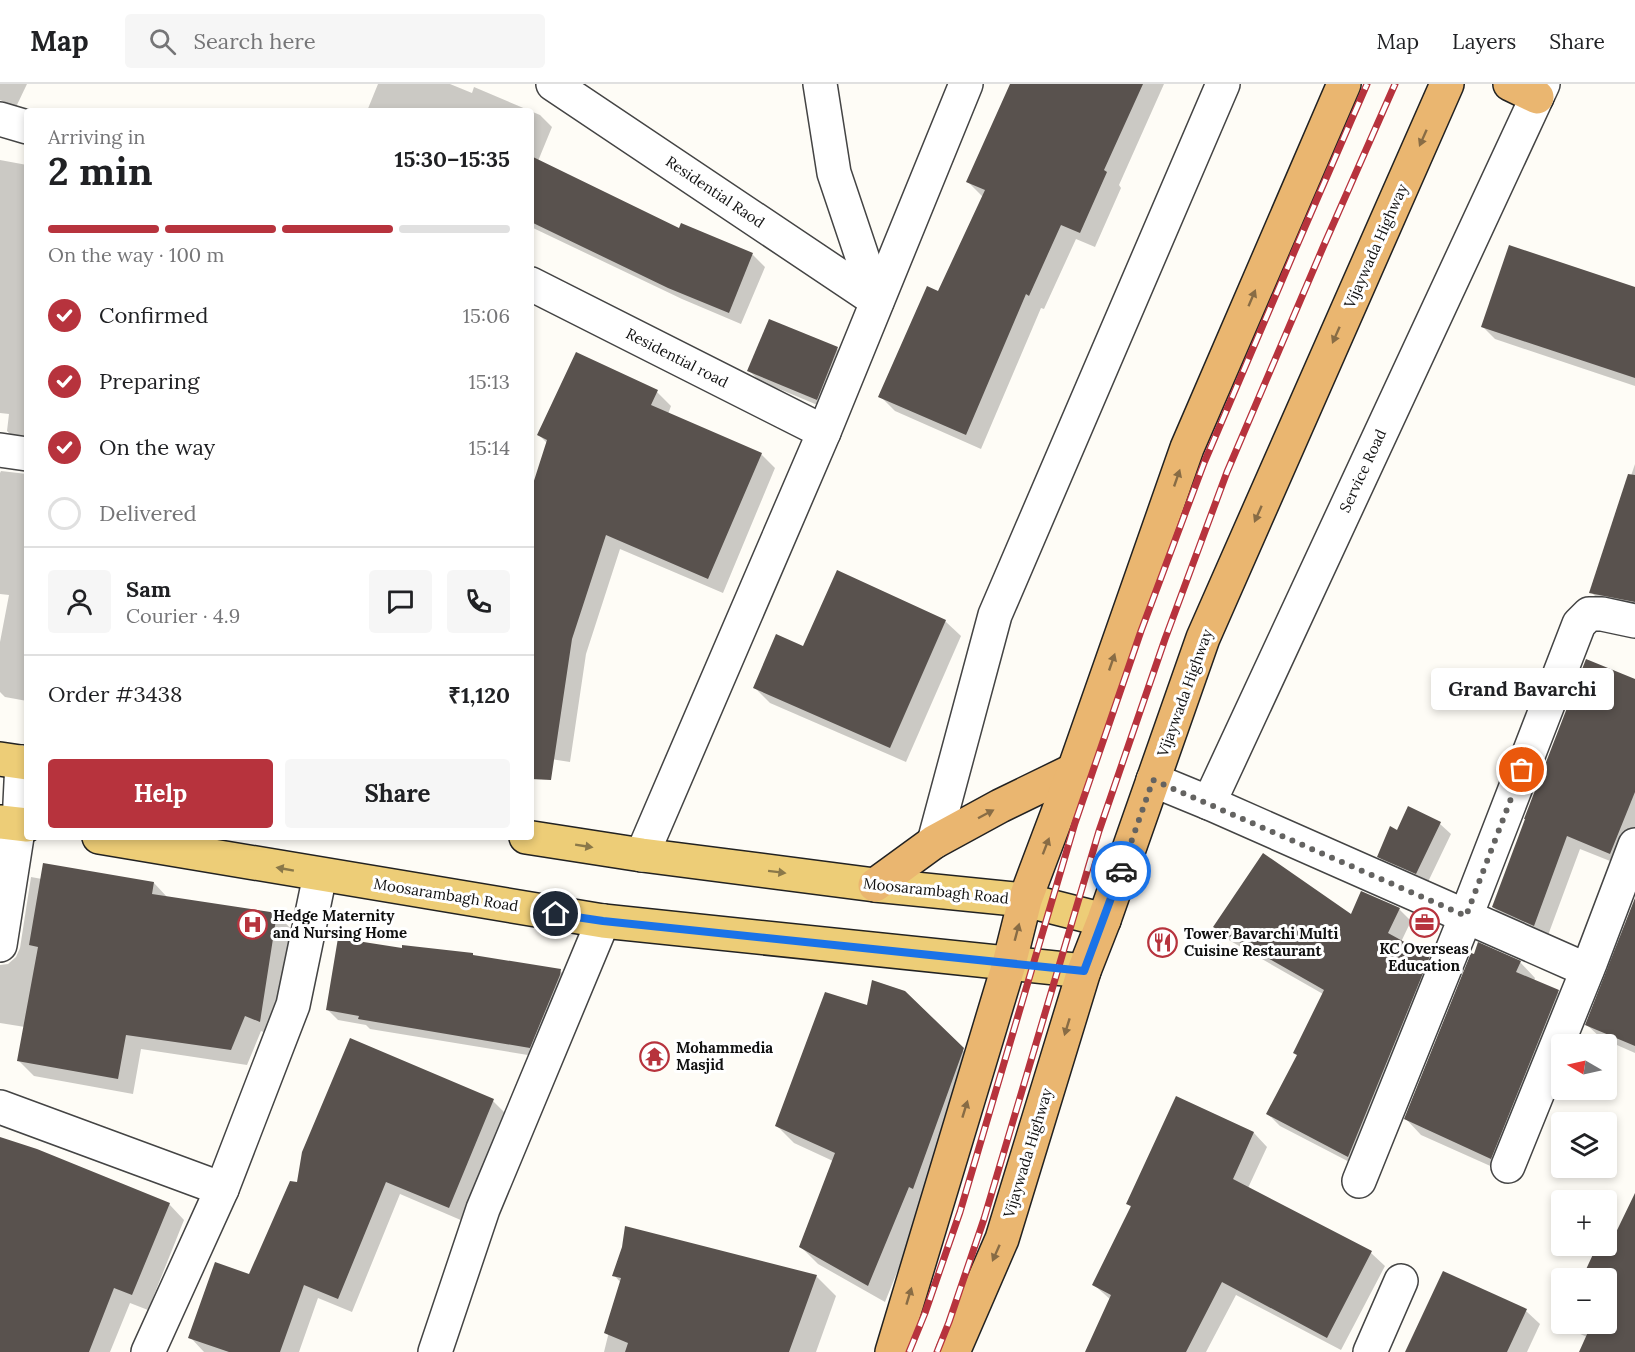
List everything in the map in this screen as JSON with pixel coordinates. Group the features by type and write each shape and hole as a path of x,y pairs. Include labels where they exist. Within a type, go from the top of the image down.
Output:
{"highway":[{"path":"892,1352 1009,964 1025,900 1074,770 1187,448 1344,84"},
{"name":"Vijaywada Highway","path":"952,1352 1002,1239 1084,971 1203,638 1447,84"},
{"path":"875,885 934,842 1000,806 1074,770"}],"main road":[{"name":"Moosarambagh Road","path":"534,838 642,855 875,885 1025,900 1104,920"},
{"name":"Moosarambagh Road","path":"116,840 603,921 1084,971"}],"street":[{"name":"Residential Raod","path":"553,84 877,301"},
{"path":"820,84 834,173 877,301"},
{"path":"642,855 824,432 966,84"},
{"path":"934,842 995,615 1223,84"},
{"name":"Service Road","path":"1209,803 1530,88"},
{"path":"0,119 24,126"},
{"name":"Residential road","path":"534,286 824,432"},
{"path":"0,450 24,454"},
{"path":"1359,1181 1466,916 1579,624 1589,614 1602,614 1635,621"},
{"path":"0,945 15,824 16,761"},
{"path":"1153,780 1587,970"},
{"path":"1508,1166 1635,845"},
{"path":"148,1352 222,1189 292,1005 320,875"},
{"path":"435,1352 483,1209 603,921"},
{"path":"0,1107 222,1189"},
{"path":"1370,1352 1401,1281"}],"building":[{"path":"1010,84 1143,84 1104,170 1107,172 1080,233 1061,225 1029,296 1026,294 966,435 878,397 927,286 938,291 985,190 966,182"},
{"path":"534,157 679,228 681,223 753,253 729,313 668,288 534,223"},
{"path":"1509,245 1635,287 1635,378 1481,327"},
{"path":"769,319 838,347 817,400 747,371"},
{"path":"576,352 658,390 651,405 762,453 708,579 606,535 572,639 551,780 534,779 534,481 547,440 537,435"},
{"path":"1628,474 1635,475 1635,602 1589,593"},
{"path":"837,570 946,620 890,748 753,688 776,634 803,646"},
{"path":"1586,659 1635,679 1635,792 1610,854 1567,836 1534,926 1492,907"},
{"path":"1408,806 1441,822 1416,874 1377,857 1390,826 1397,830"},
{"path":"1263,853 1351,914 1361,891 1400,908 1388,933 1430,956 1348,1157 1266,1114 1297,1055 1293,1053 1324,990 1213,927"},
{"path":"43,863 154,882 152,894 277,913 260,1022 245,1016 231,1050 126,1035 118,1079 17,1061 38,947 29,945"},
{"path":"1635,898 1635,1046 1617,1038 1617,1034 1606,1034 1585,1025"},
{"path":"338,938 402,948 402,945 473,953 473,955 561,969 530,1048 358,1019 359,1016 326,1010"},
{"path":"1478,942 1521,961 1516,972 1559,990 1491,1159 1404,1119 1471,953 1474,954"},
{"path":"872,980 905,991 964,1048 913,1189 909,1187 868,1286 799,1247 835,1153 775,1126 825,992 867,1005"},
{"path":"350,1038 494,1099 449,1208 386,1182 338,1299 304,1285 280,1352 229,1352 188,1338 215,1262 249,1274 290,1181 297,1182 302,1152"},
{"path":"1176,1096 1254,1132 1233,1179 1372,1251 1327,1338 1222,1282 1186,1352 1085,1352 1111,1295 1092,1285 1131,1206 1126,1204"},
{"path":"0,1137 37,1149 170,1203 132,1295 114,1288 89,1352 0,1352"},
{"path":"1635,1193 1635,1352 1579,1352 1587,1334 1617,1334 1617,1268 1587,1268 1592,1256 1617,1256 1617,1230"},
{"path":"625,1226 817,1275 789,1352 625,1352 628,1343 604,1333 621,1278 612,1276 622,1247"},
{"path":"1443,1271 1527,1309 1507,1352 1405,1352"}],"railway":[{"path":"909,1352 960,1212 1075,823 1141,631 1204,463 1367,84"},
{"path":"937,1352 984,1219 1099,831 1165,639 1227,472 1395,84"}],"way so far":[{"path":"1121,871 1153,780 1466,916 1522,770"}],"place":[{"name":"Grand Bavarchi","path":"1522,770"},
{"name":"KC Overseas Education","path":"1424,922"},
{"name":"Hedge Maternity and Nursing Home","path":"252,925"},
{"name":"Tower Bavarchi Multi Cuisine Restaurant","path":"1163,943"},
{"name":"Mohammedia Masjid","path":"655,1057"}],"route":[{"path":"556,914 603,921 1084,971 1121,871"}]}
